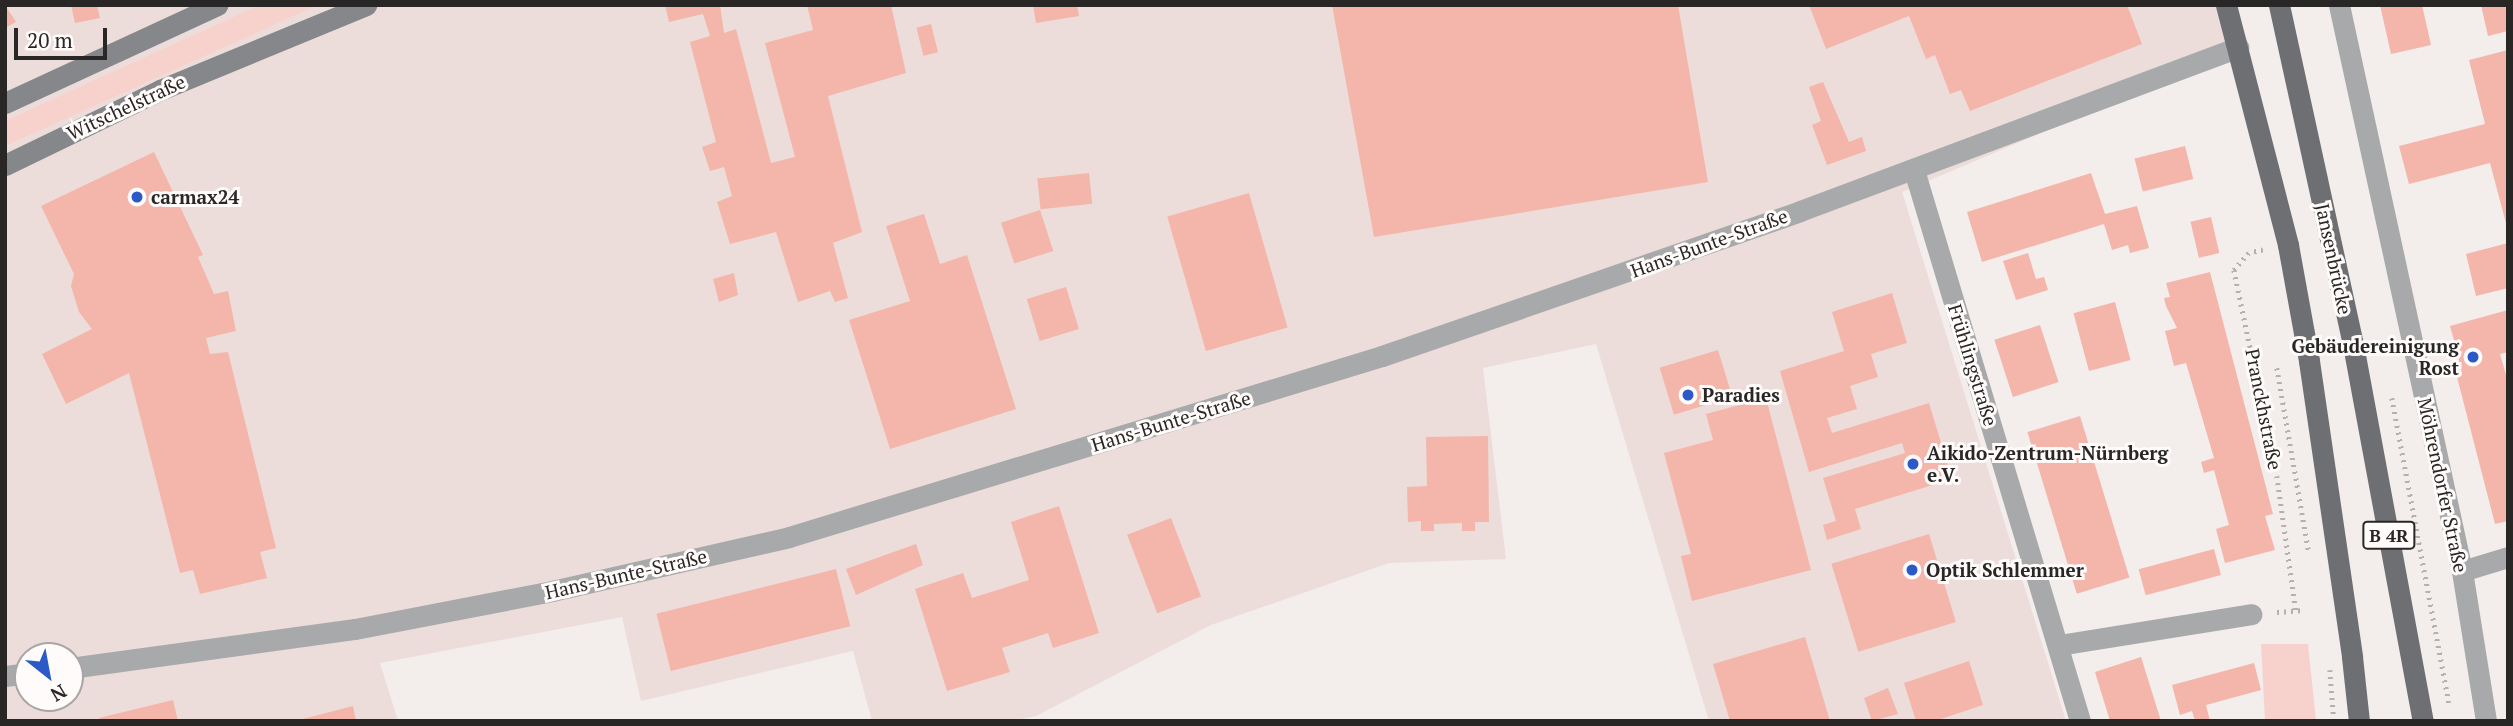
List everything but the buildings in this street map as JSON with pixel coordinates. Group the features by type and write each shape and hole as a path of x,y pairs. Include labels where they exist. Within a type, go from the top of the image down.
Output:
{"main road":[{"name":"B 4R","path":"2225,5 2288,245 2342,570 2359,721"},
{"name":"Jansenbrücke","path":"2279,5 2354,350 2423,721"}],"street":[{"path":"5,103 217,5"},
{"name":"Witschelstraße","path":"5,165 160,90 366,5"},
{"name":"Möhrendorfer Straße","path":"2339,5 2462,571 2486,721"},
{"name":"Hans-Bunte-Straße","path":"84,666 355,629 552,591 789,537 1382,356 1914,170 2238,47"},
{"name":"Frühlingstraße","path":"1914,170 2080,721"},
{"path":"2462,571 2508,557"},
{"path":"2059,645 2252,614"}],"path":[{"name":"Pranckhstraße","path":"2288,245 2249,253 2234,270 2277,476 2296,611"},
{"path":"2389,383 2450,708"}],"shaded area":[{"path":"5,5 2236,5 2249,45 1902,192 2066,721 1709,721 1596,344 1483,368 1506,559 1389,563 1211,625 1036,716 1011,721 872,721 853,651 641,701 622,617 380,663 398,721 5,721"},
{"path":"260,5 318,5 5,146 5,121"},
{"path":"2261,644 2308,644 2316,721 2265,721"}],"place":[{"name":"carmax24","path":"137,197"},
{"name":"Gebäudereinigung Rost","path":"2473,357"},
{"name":"Paradies","path":"1688,395"},
{"name":"Aikido-Zentrum-Nürnberg e.V.","path":"1913,464"},
{"name":"Optik Schlemmer","path":"1912,570"}]}
